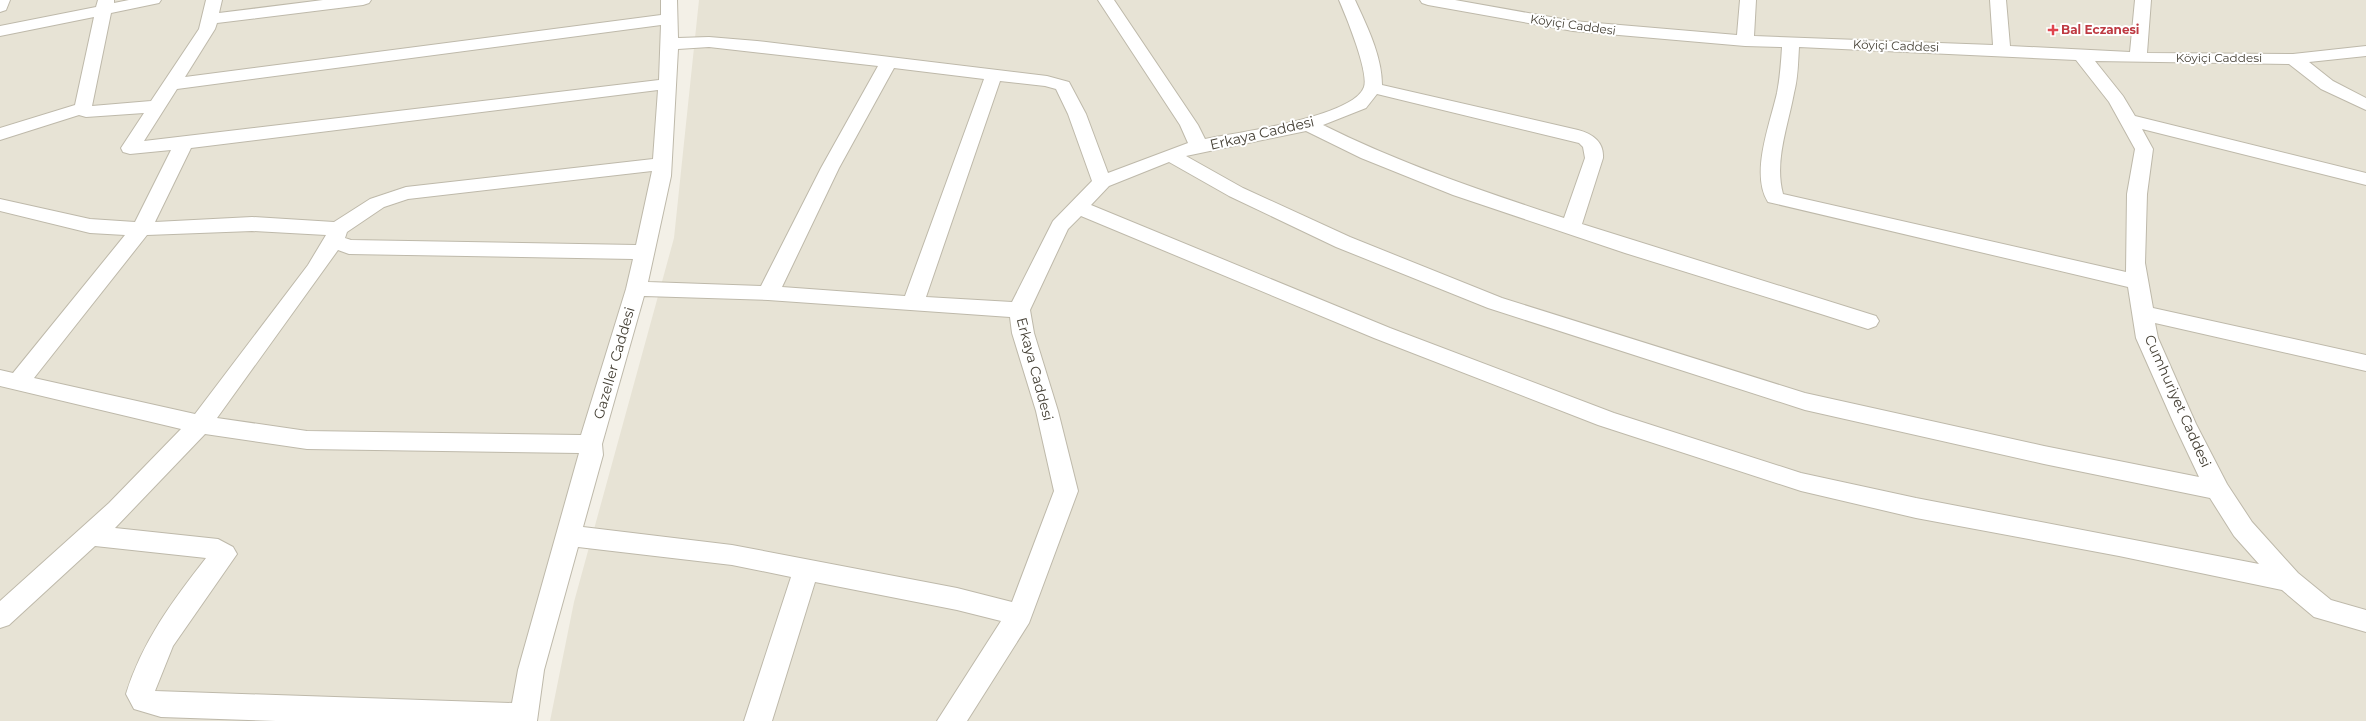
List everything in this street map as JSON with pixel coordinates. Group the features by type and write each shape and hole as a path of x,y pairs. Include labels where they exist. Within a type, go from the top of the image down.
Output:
{"street":[{"path":"0,7 2,0"},
{"path":"0,31 105,5 153,0"},
{"path":"214,0 207,29 130,148 184,143 667,84"},
{"path":"210,19 363,0"},
{"path":"1106,0 1189,125 1199,146"},
{"path":"1348,0 1363,37 1374,75 1373,88 1578,136 1589,141 1594,149 1594,158 1572,228"},
{"name":"Köyiçi Caddesi","path":"1428,0 1466,4 1573,26 1745,41 1865,44 2138,58 2293,59 2366,51"},
{"path":"1745,41 1748,0"},
{"path":"1998,0 2002,50"},
{"path":"2138,58 2142,0"},
{"path":"83,108 105,5"},
{"path":"172,84 669,10"},
{"name":"Gazeller Caddesi","path":"524,719 531,670 591,455 590,444 636,288 662,164 670,44 669,10"},
{"path":"670,44 709,42 757,46 994,74 1047,81 1063,86 1077,114 1102,182"},
{"path":"1791,43 1788,79 1771,160 1770,188 1775,198 2138,282"},
{"name":"Cumhuriyet Caddesi","path":"2081,55 2117,100 2144,149 2137,194 2135,263 2147,338 2185,424 2218,490 2243,529 2289,581 2323,609 2366,621"},
{"path":"2293,59 2327,85 2366,105"},
{"path":"768,293 830,168 889,61"},
{"path":"913,304 994,74"},
{"name":"Erkaya Caddesi","path":"951,721 1020,615 1066,491 1047,411 1023,333 1019,310 1060,226 1102,182 1170,155 1199,146 1308,125 1360,104 1373,88"},
{"path":"83,108 86,112 157,106"},
{"path":"0,134 83,108"},
{"path":"2128,120 2366,179"},
{"path":"1308,125 1347,146 1497,203 1678,264 1868,321"},
{"path":"184,143 141,228 9,380 105,404 200,424 307,440 425,444 590,444"},
{"path":"1170,155 1236,192 1343,242 1495,303 1805,401 2044,455 2218,490"},
{"path":"0,617 118,510 200,424 336,235 377,203 406,193 662,164"},
{"path":"0,205 90,226 141,228 252,224 336,235 349,247 644,252"},
{"path":"1078,207 1382,333 1592,413 1801,482 1916,508 2119,546 2289,581"},
{"path":"636,288 768,293 1019,310"},
{"path":"2143,313 2366,363"},
{"path":"90,535 218,549 224,554 199,586 152,658 140,694 144,700 161,705 524,719"},
{"path":"569,536 732,556 957,599 1020,615"},
{"path":"758,721 806,571"}],"shaded area":[{"path":"0,0 663,0 654,203 523,721 0,721"},
{"path":"699,0 2366,0 2366,721 550,721 574,602 674,238"}],"place":[{"name":"Bal Eczanesi","path":"2053,30"}]}
